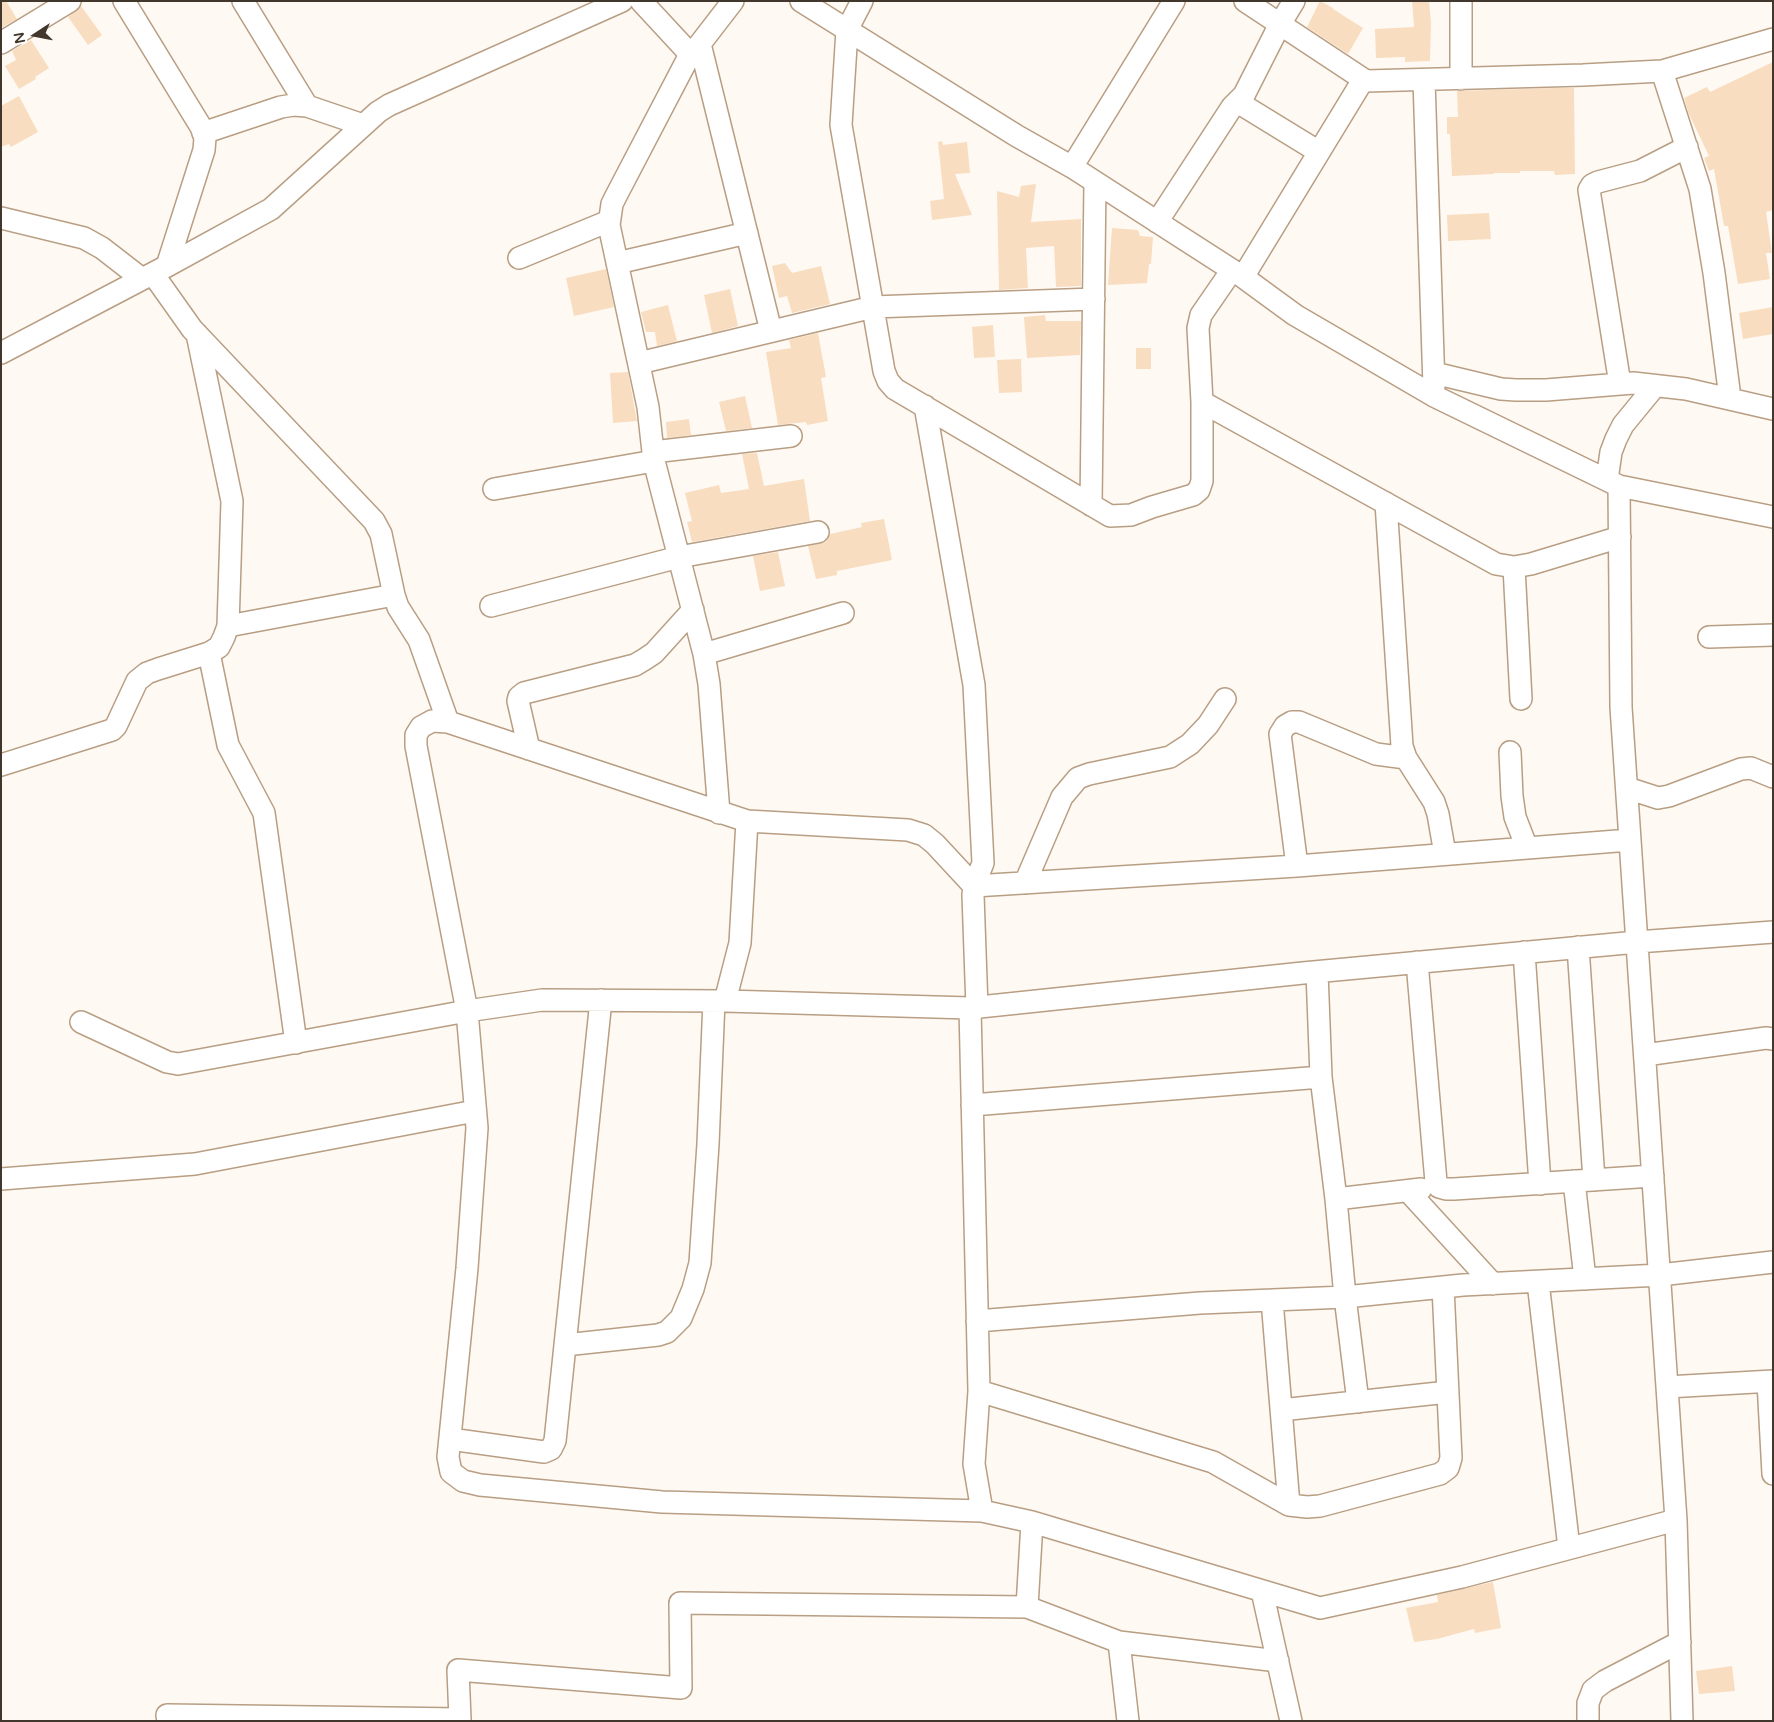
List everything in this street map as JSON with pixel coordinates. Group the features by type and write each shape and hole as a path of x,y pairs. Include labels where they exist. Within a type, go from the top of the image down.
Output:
{"street":[{"path":"1,43 70,1"},
{"path":"124,1 201,127 205,138 204,150 154,273"},
{"path":"243,1 307,106"},
{"path":"1,353 271,209 389,104 622,1"},
{"path":"641,1 695,50 747,233 771,331"},
{"path":"719,813 704,654 654,457 648,407 609,221 612,204 616,196 695,50 733,1"},
{"path":"801,1 1030,144 1072,167 1237,274 1295,315 1434,396 1613,483 1773,517"},
{"path":"862,1 847,30 841,125 884,371 888,381 896,389 1110,516 1131,515 1200,490 1202,481 1202,402 1198,328 1201,315 1237,274 1319,152 1363,80"},
{"path":"1072,167 1174,1"},
{"path":"1245,1 1366,81 1662,71 1773,39"},
{"path":"1157,222 1232,107 1244,95 1280,24 1294,1"},
{"path":"1461,1 1461,79"},
{"path":"1662,71 1700,188 1710,245 1730,398"},
{"path":"1424,80 1434,396"},
{"path":"203,133 281,107 294,105 307,106 363,126"},
{"path":"1232,107 1244,106 1319,152"},
{"path":"1620,384 1589,190 1592,185 1598,182 1640,170 1687,147"},
{"path":"1091,505 1095,182"},
{"path":"1,218 84,238 154,273 197,334 374,521 380,534 398,607 419,640 448,722"},
{"path":"519,258 609,221"},
{"path":"617,263 747,233"},
{"path":"639,363 873,307 1094,299"},
{"path":"1,765 112,730 116,726 137,681 147,673 158,668 209,653 218,646 228,626 232,501 197,334"},
{"path":"1434,373 1501,389 1516,390 1546,390 1620,384 1686,388 1773,409"},
{"path":"1655,386 1623,425 1611,452 1620,537 1621,707 1676,1520 1682,1721"},
{"path":"1202,402 1496,564 1514,568 1620,537"},
{"path":"925,406 973,668 983,863 974,886 972,1105 979,1391 974,1464 982,1511"},
{"path":"494,489 654,457 791,436"},
{"path":"1386,503 1402,746 1406,758 1434,802 1445,854"},
{"path":"491,606 679,557 818,532"},
{"path":"1514,568 1521,699"},
{"path":"228,626 394,595"},
{"path":"529,749 518,701 519,696 524,693 635,665 646,660 693,610"},
{"path":"704,654 843,613"},
{"path":"1709,637 1773,635"},
{"path":"209,653 228,745 264,813 296,1043"},
{"path":"1025,882 1062,797 1078,778 1170,756 1190,744 1208,725 1225,699"},
{"path":"974,886 936,844 924,835 908,830 747,821 448,722 432,721 421,727 416,735 416,746 467,1011 475,1111 476,1143 468,1259 448,1457 451,1472 463,1481 480,1485 694,1504 982,1511 1032,1522 1320,1608 1462,1577 1676,1520"},
{"path":"1297,866 1280,734 1285,726 1292,722 1299,722 1376,754 1406,758"},
{"path":"1510,752 1515,817 1527,848"},
{"path":"1627,788 1658,798 1741,769 1752,768 1773,777"},
{"path":"565,1344 658,1335 667,1332 681,1318 694,1289 700,1264 719,1001 740,943 747,821"},
{"path":"974,886 1297,866 1630,840"},
{"path":"81,1022 167,1062 178,1064 467,1011 542,1000 719,1001 973,1008 1418,962 1773,932"},
{"path":"1578,947 1585,1279"},
{"path":"1524,952 1540,1184"},
{"path":"1418,962 1436,1182 1439,1187"},
{"path":"1317,972 1321,1077 1358,1402"},
{"path":"450,1438 544,1452 551,1449 555,1441 601,1000"},
{"path":"1645,1055 1766,1038 1773,1039"},
{"path":"972,1105 1321,1077"},
{"path":"1,1179 196,1164 475,1111"},
{"path":"1336,1199 1439,1187 1454,1189 1653,1176"},
{"path":"1408,1190 1493,1284"},
{"path":"977,1322 1200,1303 1345,1297 1443,1287 1660,1275 1773,1262"},
{"path":"1538,1282 1569,1548"},
{"path":"979,1391 1213,1462 1289,1505 1320,1506 1440,1474 1448,1468 1451,1458 1443,1287"},
{"path":"1272,1300 1289,1505"},
{"path":"1668,1387 1770,1381 1773,1474"},
{"path":"1281,1410 1448,1392"},
{"path":"1027,1607 1032,1522"},
{"path":"1262,1591 1291,1721"},
{"path":"168,1721 167,1715 460,1719 458,1670 681,1688 680,1603 1027,1607 1119,1642 1278,1661"},
{"path":"1119,1642 1128,1721"},
{"path":"1588,1721 1588,1704 1593,1690 1605,1681 1680,1642"}],"building":[{"path":"1,1 6,1 17,19 1,28"},
{"path":"1320,1 1363,28 1348,54 1307,27"},
{"path":"1412,1 1429,1 1431,23 1430,61 1405,62 1405,57 1376,58 1375,29 1414,27"},
{"path":"81,6 102,35 88,45 68,17"},
{"path":"31,40 49,68 35,77 36,79 19,89 5,66 16,60 12,51"},
{"path":"1773,62 1773,210 1766,212 1772,253 1766,253 1770,279 1738,284 1728,226 1724,226 1714,169 1709,171 1704,158 1709,156 1689,114 1684,98 1707,87 1710,92"},
{"path":"1574,88 1575,174 1555,175 1554,171 1520,171 1520,173 1452,176 1450,134 1447,134 1447,117 1458,117 1457,91"},
{"path":"19,96 38,132 11,147 9,144 1,147 1,106"},
{"path":"942,141 943,145 967,142 970,173 955,174 972,215 932,220 930,201 944,199 938,142"},
{"path":"1036,184 1031,222 1081,219 1081,286 1056,287 1054,246 1026,248 1028,288 999,290 997,191 1019,197 1021,186"},
{"path":"1489,213 1491,239 1448,241 1447,215"},
{"path":"1112,228 1138,230 1140,236 1153,237 1151,264 1149,264 1147,283 1108,285"},
{"path":"785,263 792,273 821,266 830,304 792,313 787,296 779,298 772,266"},
{"path":"606,269 614,307 574,316 566,278"},
{"path":"730,289 738,326 712,333 704,295"},
{"path":"668,305 677,341 657,346 655,332 646,332 641,312"},
{"path":"1773,307 1773,334 1743,339 1739,313"},
{"path":"1045,315 1046,321 1081,321 1080,355 1027,358 1024,317"},
{"path":"993,325 995,357 974,358 972,327"},
{"path":"818,333 826,377 821,378 828,421 807,425 806,422 778,425 766,352 791,348 789,340"},
{"path":"1136,348 1151,348 1151,369 1136,369"},
{"path":"1021,359 1022,392 999,393 997,360"},
{"path":"628,372 637,421 613,423 610,373"},
{"path":"745,396 752,428 726,431 719,402"},
{"path":"689,419 691,435 667,438 666,422"},
{"path":"757,453 764,486 804,479 810,521 692,542 687,522 692,521 685,493 719,485 721,493 749,489 742,454"},
{"path":"884,519 892,560 837,571 837,575 816,579 808,546 826,542 830,534 862,527 861,523"},
{"path":"778,552 785,586 760,591 753,556"},
{"path":"1493,1582 1501,1628 1475,1633 1474,1629 1437,1639 1414,1642 1406,1608 1438,1602 1437,1595"},
{"path":"1732,1666 1735,1691 1699,1694 1696,1671"}]}
